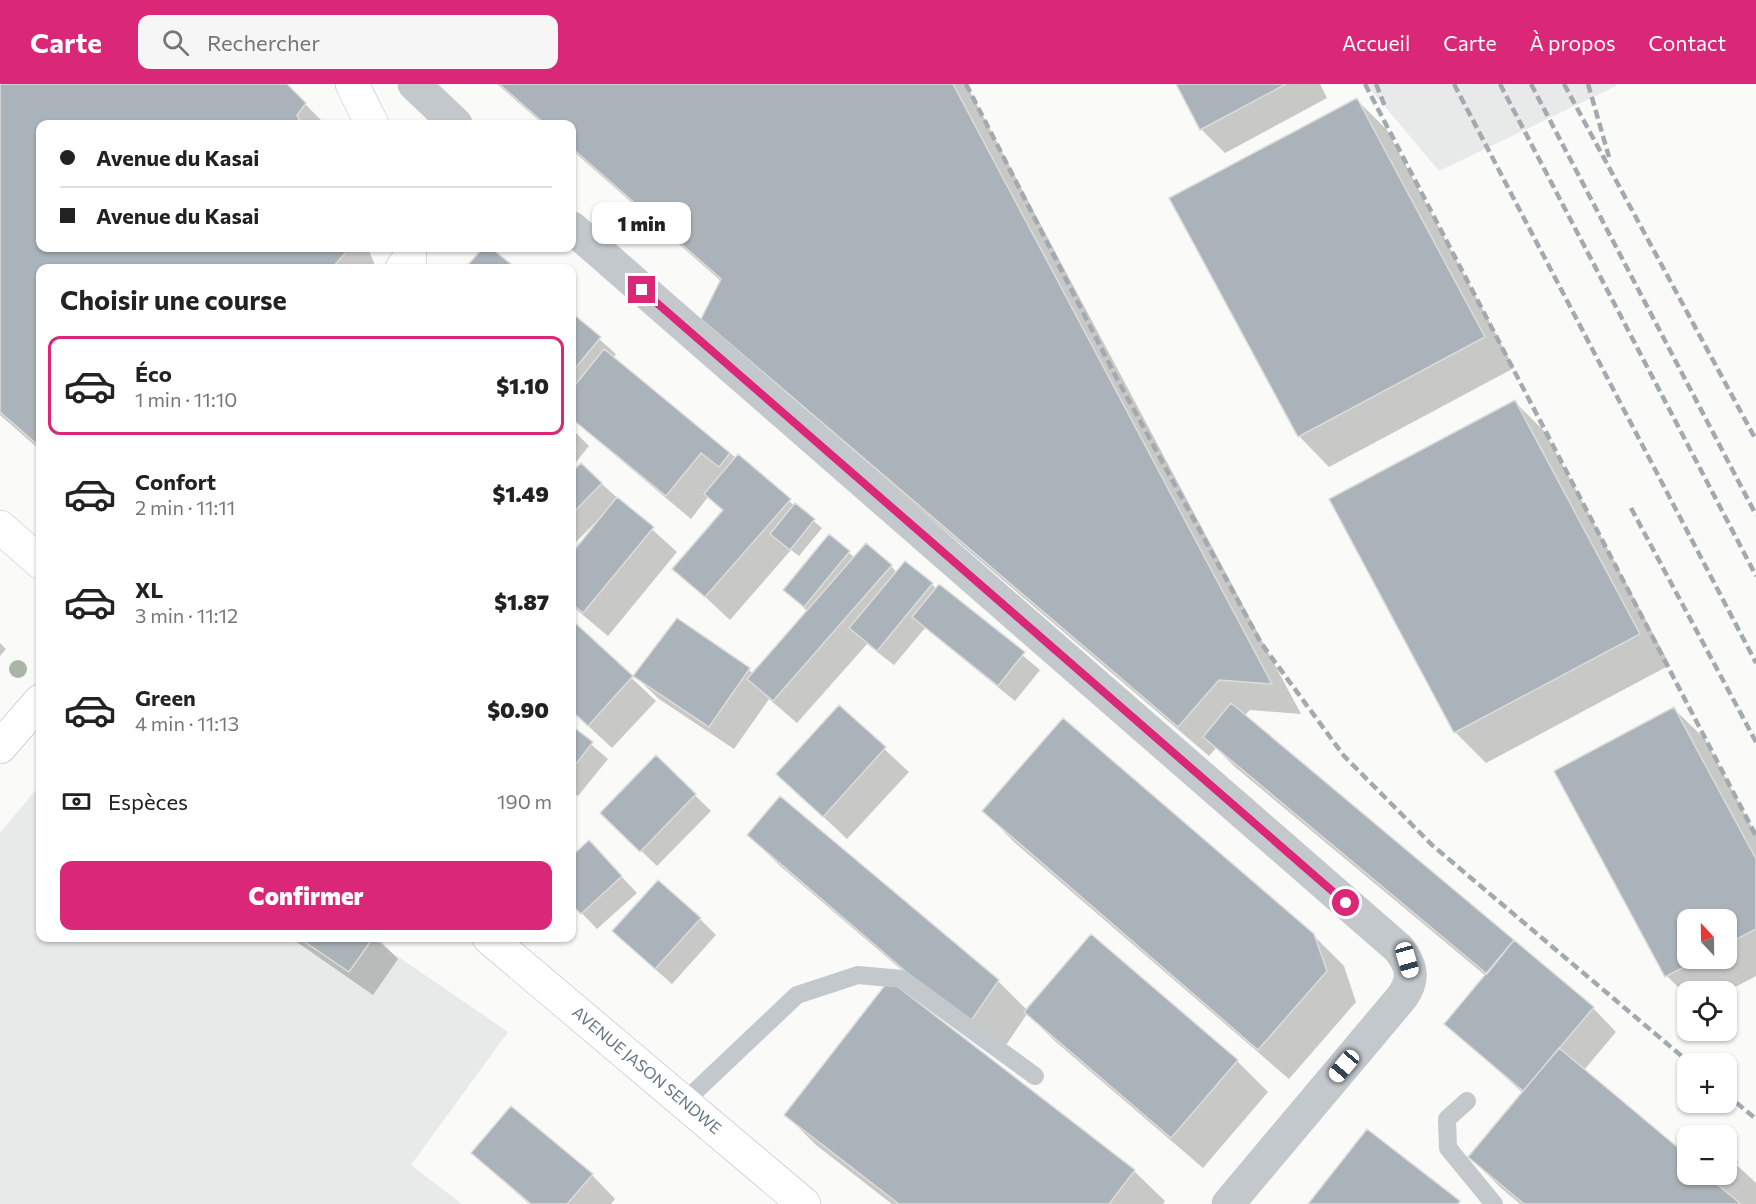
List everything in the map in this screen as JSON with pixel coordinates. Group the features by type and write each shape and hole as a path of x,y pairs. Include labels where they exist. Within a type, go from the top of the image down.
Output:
{"main road":[{"path":"352,84 370,120"},
{"path":"0,527 36,558"},
{"path":"0,747 36,706"},
{"name":"AVENUE JASON SENDWE","path":"494,942 685,1101 804,1204"}],"street":[{"path":"414,84 452,120"},
{"path":"576,231 1398,948 1407,960 1411,974 1410,986 1402,998 1228,1204"}],"lane":[{"path":"685,1101 797,994 858,975 902,979 1035,1076"},
{"path":"1467,1101 1447,1119 1448,1148 1494,1204"}],"shaded area":[{"path":"1366,84 1616,84 1616,86 1439,171"},
{"path":"36,790 36,942 377,942 508,1032 411,1165 462,1204 0,1204 0,833"}],"building":[{"path":"0,84 287,84 306,103 297,115 299,120 36,120 36,252 346,252 336,264 36,264 36,444 0,412"},
{"path":"499,84 953,84 1272,684 1219,680 1178,727 701,319 721,279 576,152 576,120 540,120"},
{"path":"1176,84 1286,84 1200,130"},
{"path":"1357,98 1485,337 1298,437 1169,198"},
{"path":"479,252 496,252 511,264 469,264"},
{"path":"576,316 601,337 576,367"},
{"path":"604,349 730,453 719,467 701,453 666,496 576,422 576,384"},
{"path":"1515,400 1640,634 1454,733 1329,499"},
{"path":"738,454 791,499 705,597 672,569 723,510 704,494"},
{"path":"581,463 602,483 576,510 576,468"},
{"path":"617,497 654,527 583,613 576,607 576,548"},
{"path":"795,503 815,519 790,550 770,534"},
{"path":"829,534 850,551 804,607 783,590"},
{"path":"866,543 892,565 773,701 747,679"},
{"path":"905,561 933,583 877,651 849,628"},
{"path":"939,584 1025,652 998,686 912,617"},
{"path":"677,618 750,668 709,727 633,676"},
{"path":"576,624 633,676 588,726 576,715"},
{"path":"1231,703 1514,940 1487,974 1203,737"},
{"path":"839,705 886,747 823,817 776,774"},
{"path":"1674,707 1756,859 1756,929 1737,939 1737,909 1677,909 1677,969 1680,969 1665,977 1554,771"},
{"path":"1063,718 1314,934 1327,971 1258,1050 982,811"},
{"path":"576,729 593,742 576,764"},
{"path":"656,755 696,794 640,852 600,813"},
{"path":"780,796 999,980 968,1025 747,835"},
{"path":"589,840 622,876 581,914 576,909 576,852"},
{"path":"658,880 701,918 655,969 612,931"},
{"path":"1091,934 1238,1060 1171,1138 1024,1012"},
{"path":"1514,940 1594,1007 1523,1091 1444,1024"},
{"path":"305,942 370,942 349,972"},
{"path":"889,980 1135,1170 1109,1204 899,1204 784,1115"},
{"path":"1559,1048 1677,1147 1677,1185 1718,1185 1741,1204 1524,1204 1468,1157"},
{"path":"511,1106 593,1174 567,1204 531,1204 471,1153"},
{"path":"1367,1129 1460,1201 1458,1204 1308,1204"}],"railway":[{"path":"966,84 1115,375 1261,643 1344,756 1432,845 1678,1053"},
{"path":"1365,84 1756,836"},
{"path":"1376,84 1386,109"},
{"path":"1454,84 1756,663"},
{"path":"1500,84 1756,576"},
{"path":"1531,84 1756,515"},
{"path":"1564,84 1756,440"},
{"path":"1588,84 1609,157"},
{"path":"1631,508 1756,742"},
{"path":"1737,1103 1756,1119"}],"route":[{"path":"642,290 1346,903"}]}
